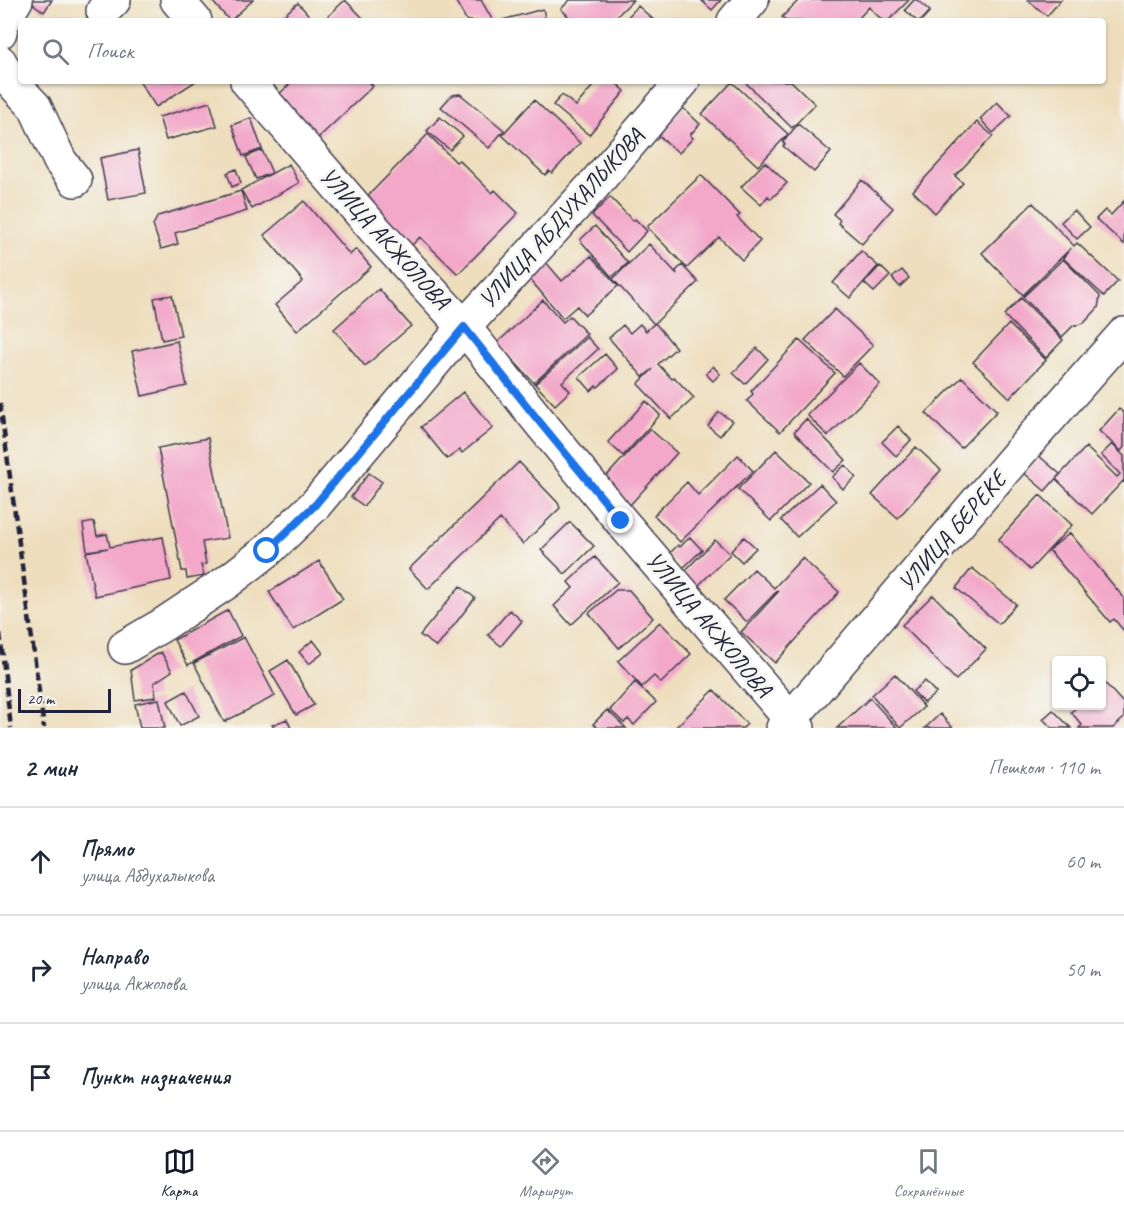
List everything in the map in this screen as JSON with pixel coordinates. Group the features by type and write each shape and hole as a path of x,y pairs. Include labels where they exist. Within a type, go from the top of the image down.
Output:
{"street":[{"path":"0,32 2,23 16,0"},
{"path":"177,0 192,18"},
{"path":"737,18 752,0"},
{"path":"0,62 9,78 35,107 60,161 75,180"},
{"name":"УЛИЦА АКЖОЛОВА","path":"250,84 376,231 464,327 790,725"},
{"name":"УЛИЦА АБДУХАЛЫКОВА","path":"125,646 198,603 267,551 315,505 464,327 594,185 679,84"},
{"name":"УЛИЦА БЕРЕКЕ","path":"790,725 1025,446 1124,334"}],"building":[{"path":"28,0 52,0 44,12"},
{"path":"211,0 253,0 233,18 227,18"},
{"path":"345,0 363,18 326,18"},
{"path":"455,0 481,0 491,18 465,18"},
{"path":"570,0 633,0 615,18 570,18 561,9"},
{"path":"701,0 721,0 712,10"},
{"path":"799,0 909,0 891,18 880,18 869,7 859,18 782,17"},
{"path":"914,0 917,0 930,11 924,18 914,18 905,10"},
{"path":"1028,0 1061,0 1047,16"},
{"path":"298,3 311,18 280,18"},
{"path":"638,6 652,18 627,18"},
{"path":"543,9 545,18 509,18"},
{"path":"141,84 191,84 156,107"},
{"path":"290,84 371,84 373,86 317,139 277,96"},
{"path":"594,84 617,84 625,91 589,135 553,105 562,95 576,106"},
{"path":"730,84 734,84 788,134 758,166 702,114"},
{"path":"747,84 794,84 815,104 792,128"},
{"path":"460,94 504,130 489,148 441,107 452,95"},
{"path":"534,100 580,143 552,173 549,171 545,175 502,135"},
{"path":"210,102 217,126 166,140 159,117"},
{"path":"997,102 1011,116 993,133 980,119"},
{"path":"682,107 700,124 690,135 693,138 679,153 658,135"},
{"path":"440,117 463,136 450,150 427,131"},
{"path":"251,118 262,149 243,156 232,125"},
{"path":"977,122 993,136 955,176 963,183 935,213 913,191"},
{"path":"798,124 831,152 814,172 783,146 785,144 783,142"},
{"path":"428,134 456,162 459,160 492,193 495,190 518,213 458,274 420,237 408,249 361,203"},
{"path":"138,150 146,193 108,200 100,158"},
{"path":"262,150 272,173 256,179 246,157"},
{"path":"765,162 787,183 771,199 768,196 761,205 741,187"},
{"path":"289,164 299,183 252,209 241,190"},
{"path":"236,169 241,183 232,187 227,173"},
{"path":"701,175 740,215 737,217 760,241 742,260 719,237 687,268 647,227"},
{"path":"862,180 893,208 862,244 838,223 840,220 833,214"},
{"path":"241,191 247,211 175,233 178,244 161,249 153,225 158,216"},
{"path":"610,197 633,221 635,219 647,231 627,252 592,215"},
{"path":"304,201 350,255 356,249 371,267 297,331 275,305 303,281 264,235"},
{"path":"1124,201 1124,244 1096,219 1105,210 1111,215"},
{"path":"1033,203 1074,246 1077,243 1118,281 1104,296 1063,258 1071,248 1023,295 982,253"},
{"path":"1074,210 1090,227 1077,239 1061,222"},
{"path":"595,226 628,263 612,277 580,240"},
{"path":"649,244 677,274 676,271 682,265 698,282 654,324 613,279"},
{"path":"861,251 878,266 850,298 833,283"},
{"path":"591,256 618,286 585,315 577,306 563,318 527,276 545,261 562,281"},
{"path":"1063,259 1100,296 1098,308 1084,323 1073,326 1062,337 1023,297"},
{"path":"880,266 890,276 874,292 864,283"},
{"path":"902,270 909,278 900,287 892,278"},
{"path":"379,289 411,326 365,366 334,329"},
{"path":"172,295 181,336 162,340 154,298"},
{"path":"1021,298 1063,340 1046,358 1004,315"},
{"path":"543,300 563,322 570,316 587,334 534,383 497,343"},
{"path":"835,309 873,345 843,376 805,340"},
{"path":"655,323 676,348 658,364 694,398 671,419 638,384 653,369 643,377 609,338 623,325 630,333 640,324 646,331"},
{"path":"1009,324 1046,360 1010,398 973,362"},
{"path":"587,337 598,349 562,382 570,391 555,405 535,384"},
{"path":"799,340 835,373 780,432 747,401 753,394 751,391"},
{"path":"177,341 187,386 142,396 132,351"},
{"path":"757,348 768,359 745,384 733,373"},
{"path":"605,354 618,369 591,391 579,377"},
{"path":"859,363 880,384 828,436 807,415"},
{"path":"713,366 720,374 713,381 706,374"},
{"path":"962,377 997,411 961,448 926,413"},
{"path":"463,392 493,428 462,453 460,450 447,459 421,427"},
{"path":"646,401 660,415 623,456 608,442"},
{"path":"1119,409 1124,413 1124,447 1121,451 1099,431"},
{"path":"719,412 732,421 720,436 708,426"},
{"path":"806,419 846,460 833,472 794,432"},
{"path":"898,426 911,440 896,456 882,442"},
{"path":"650,429 677,453 630,505 603,480"},
{"path":"208,438 228,538 202,542 206,564 201,565 204,576 187,579 186,571 182,571 158,448"},
{"path":"1112,444 1124,456 1124,482 1092,514 1056,479 1086,447 1117,477 1120,474 1101,455"},
{"path":"916,447 941,470 898,518 872,495"},
{"path":"776,450 809,482 771,521 738,489"},
{"path":"738,455 753,471 680,542 654,515 687,482 698,495"},
{"path":"1038,455 1060,474 1045,491 1024,473"},
{"path":"519,462 558,503 560,508 523,544 500,519 428,589 409,569"},
{"path":"845,465 856,477 843,489 832,477"},
{"path":"369,473 382,482 364,506 351,497"},
{"path":"820,484 836,501 797,537 781,520"},
{"path":"1040,495 1072,525 1030,570 998,540"},
{"path":"94,522 97,536 107,534 110,547 163,537 171,580 95,596 86,552 108,548 87,551 83,524"},
{"path":"570,522 594,546 565,574 541,550"},
{"path":"1070,533 1124,598 1124,631 1114,619 1110,622 1049,550"},
{"path":"690,537 702,550 682,569 668,555"},
{"path":"744,537 756,548 742,562 731,551"},
{"path":"715,540 730,554 697,587 683,573"},
{"path":"595,557 618,582 571,625 554,606 573,588 568,582"},
{"path":"802,558 839,592 775,663 741,632 778,592 747,622 724,600 754,569 774,588"},
{"path":"319,561 343,599 293,630 269,592"},
{"path":"972,568 1016,604 999,624 956,588"},
{"path":"460,586 475,598 437,647 420,635"},
{"path":"616,590 629,590 653,618 619,648 589,613"},
{"path":"933,595 986,649 956,680 902,625"},
{"path":"228,610 241,636 188,665 174,640"},
{"path":"510,610 522,621 501,646 488,635"},
{"path":"660,622 691,654 661,683 654,676 642,687 618,661"},
{"path":"244,637 275,696 224,722 194,663"},
{"path":"313,640 323,653 309,664 299,652"},
{"path":"161,652 172,671 154,683 156,697 135,700 131,670"},
{"path":"288,660 314,705 296,715 270,671"},
{"path":"895,674 924,707 900,728 872,695"},
{"path":"925,681 936,693 924,703 913,691"},
{"path":"635,682 656,702 634,725 628,719 624,723 610,710"},
{"path":"1106,684 1124,704 1124,718 1113,728 1079,728 1082,725 1071,712 1073,710 1106,710"},
{"path":"714,690 747,724 743,728 675,728"},
{"path":"186,691 199,716 180,726 168,701"},
{"path":"870,698 897,728 837,728"},
{"path":"159,699 165,728 140,728 135,704"},
{"path":"607,710 626,728 598,728 593,724"},
{"path":"1053,710 1071,728 1052,728 1043,719"},
{"path":"940,714 953,728 925,728"},
{"path":"287,719 291,728 274,728 272,725"}],"railway":[{"path":"0,403 44,728"},
{"path":"0,633 11,728"}],"route":[{"path":"267,551 315,505 464,327 621,521"}]}
